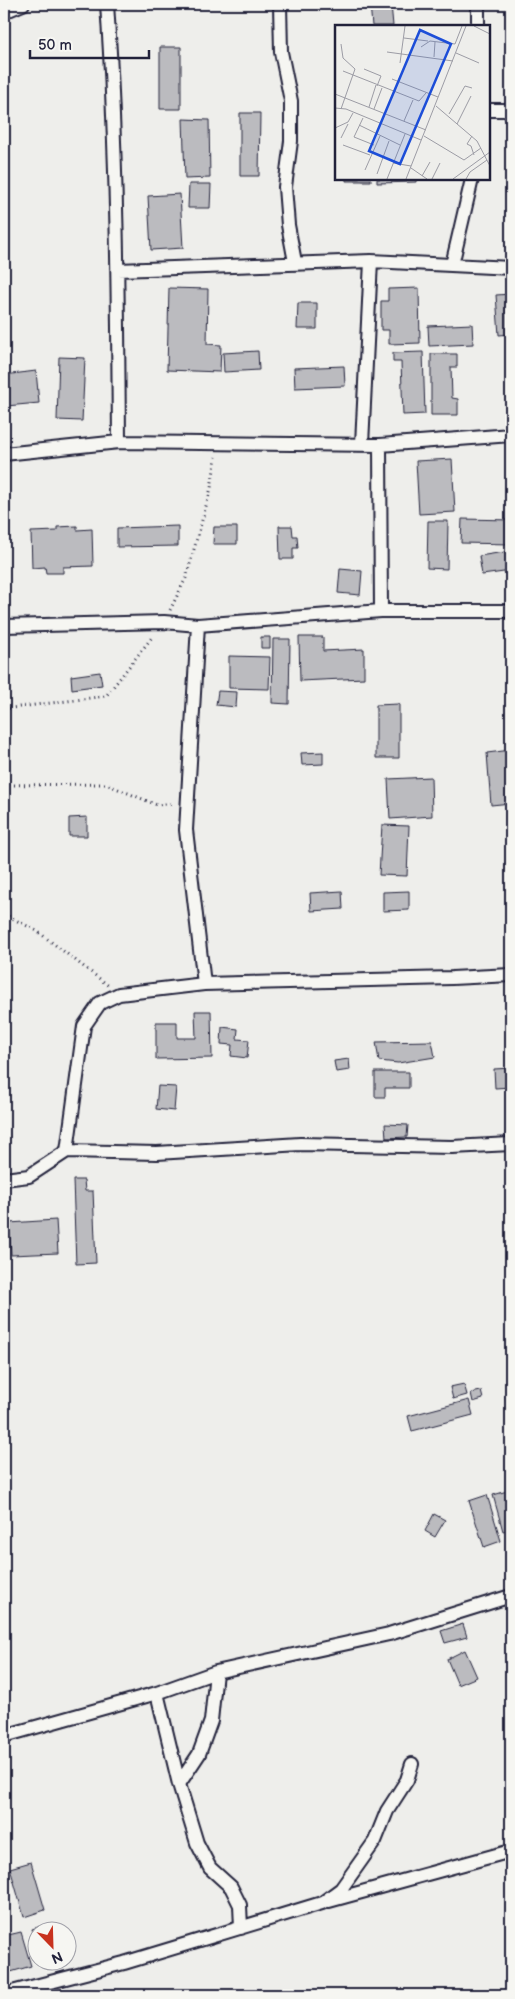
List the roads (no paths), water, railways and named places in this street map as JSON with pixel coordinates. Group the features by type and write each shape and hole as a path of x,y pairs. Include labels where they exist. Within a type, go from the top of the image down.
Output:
{"street":[{"path":"4,12 24,4"},
{"path":"107,4 113,89 118,270 118,442"},
{"path":"280,4 280,52 290,101 291,141 285,187 288,225 295,262"},
{"path":"478,4 478,25"},
{"path":"490,110 511,110"},
{"path":"452,265 472,180"},
{"path":"118,270 295,262 371,261 511,268"},
{"path":"362,444 371,261"},
{"path":"4,454 118,442 235,445 380,445 511,435"},
{"path":"380,445 381,611"},
{"path":"4,626 164,622 198,626 381,611 511,611"},
{"path":"198,626 186,830 204,984"},
{"path":"67,1151 84,1026 100,1003 119,994 204,984 511,975"},
{"path":"4,1179 29,1176 67,1151 157,1153 300,1144 452,1147 511,1144"},
{"path":"4,1736 157,1693 216,1672 388,1634 511,1596"},
{"path":"179,1784 199,1754 212,1721 216,1672"},
{"path":"157,1693 179,1784 198,1843 210,1868 231,1887 240,1905 241,1928"},
{"path":"322,1903 341,1889 375,1841 387,1811 407,1780 412,1764"},
{"path":"4,1994 124,1963 322,1903 511,1851"}]}
